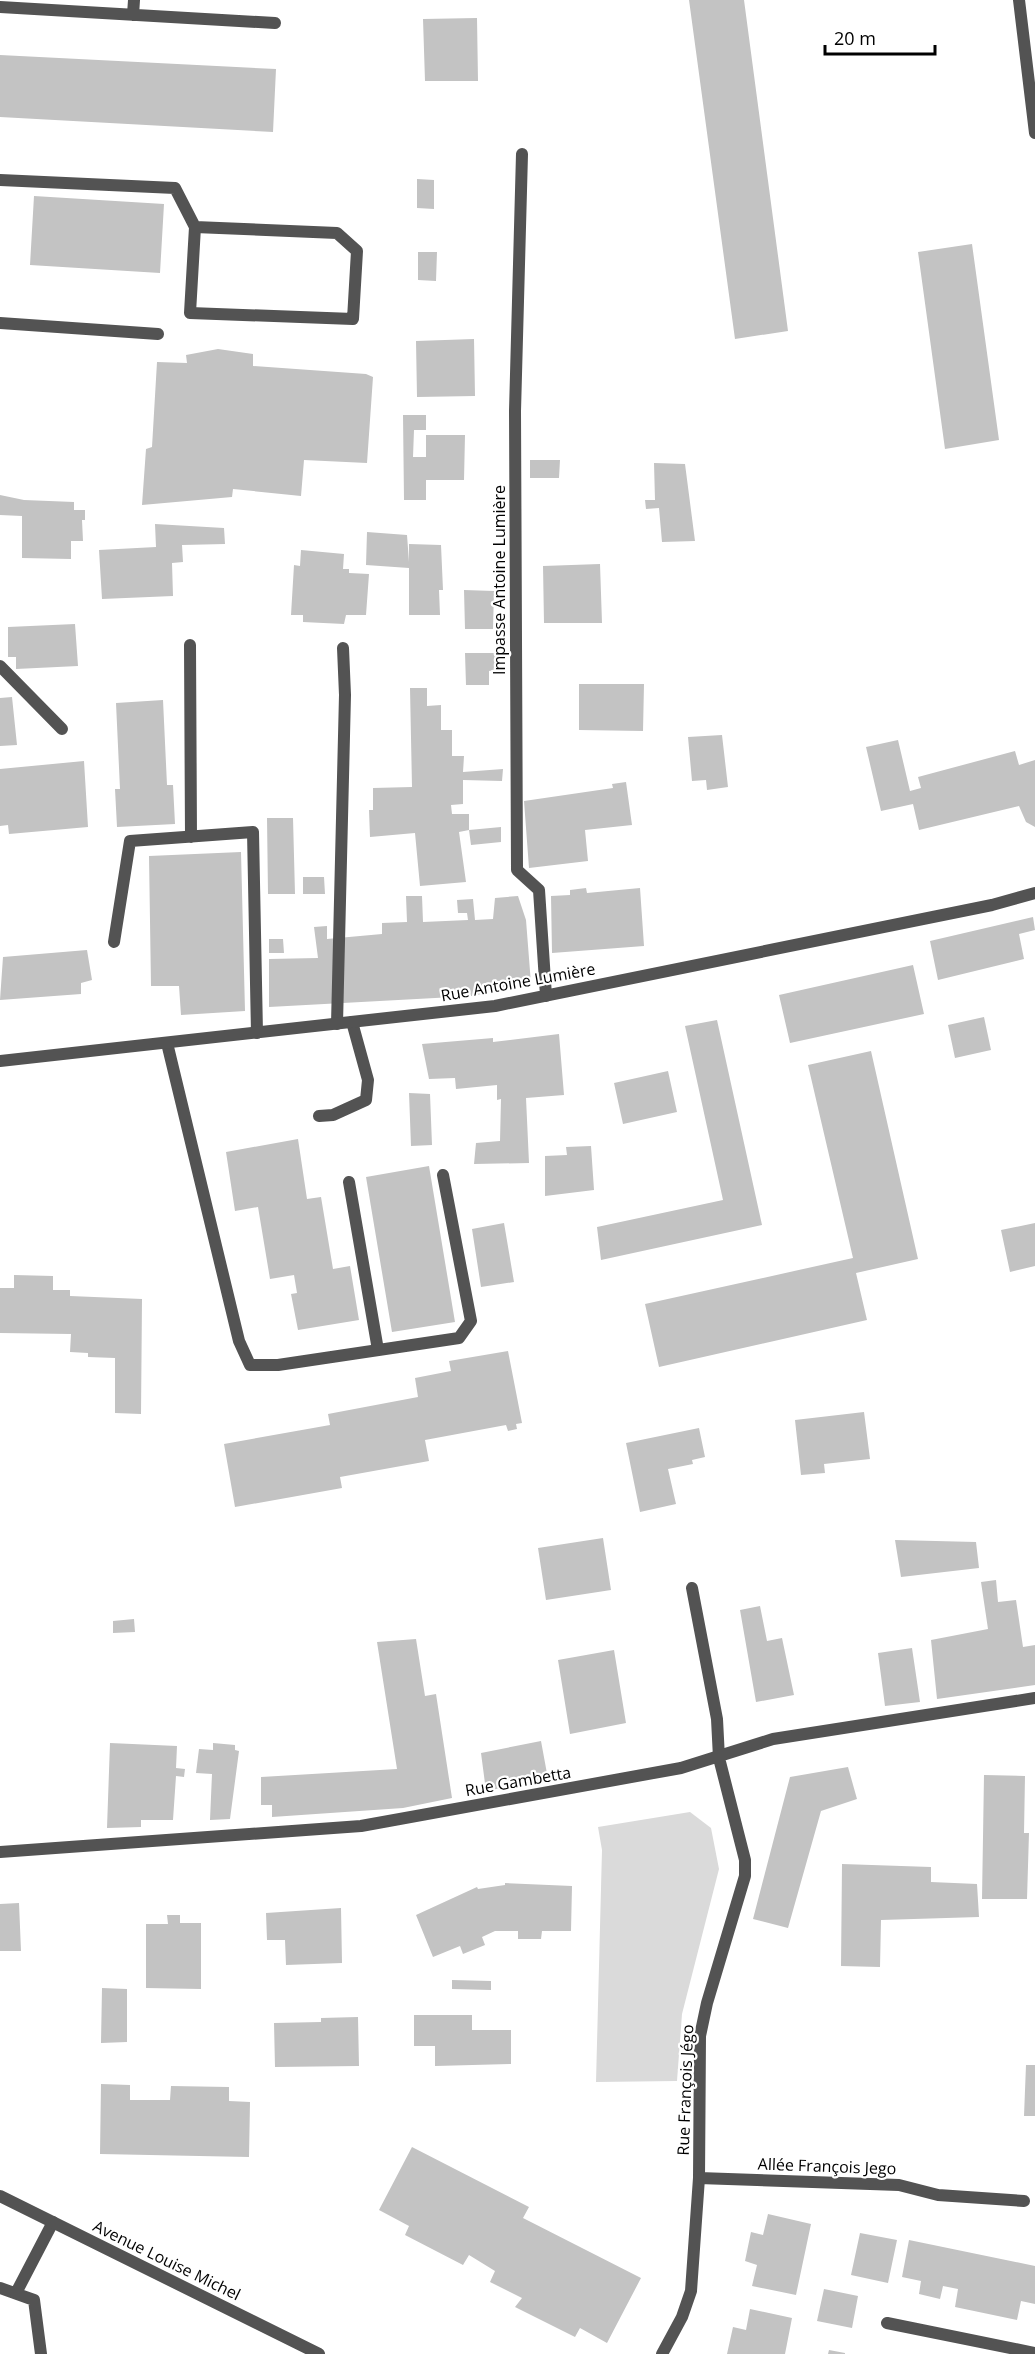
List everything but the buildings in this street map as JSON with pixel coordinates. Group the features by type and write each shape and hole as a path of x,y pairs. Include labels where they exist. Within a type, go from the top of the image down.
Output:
{"street":[{"path":"133,15 134,0"},
{"path":"1019,0 1035,134"},
{"path":"0,8 275,23"},
{"name":"Impasse Antoine Lumière","path":"522,154 515,411 517,870 539,890 546,996"},
{"path":"0,180 175,188 195,227 190,313 353,319 357,251 336,233 195,227"},
{"path":"0,323 158,334"},
{"path":"190,645 191,837"},
{"path":"336,1024 345,695 343,648"},
{"path":"0,666 62,729"},
{"path":"114,942 130,841 253,832 257,1033"},
{"name":"Rue Antoine Lumière","path":"0,1061 495,1006 992,904 1035,893"},
{"path":"319,1116 333,1115 366,1100 368,1080 352,1022"},
{"path":"167,1042 240,1341 250,1365 278,1365 459,1338 471,1321 443,1175"},
{"path":"349,1182 378,1350"},
{"name":"Rue François Jégo","path":"662,2354 691,2291 699,2178 700,2036 707,2003 745,1876 745,1860 719,1758 717,1719 692,1588"},
{"name":"Rue Gambetta","path":"0,1852 361,1826 681,1768 719,1758 773,1739 1035,1698"},
{"name":"Allée François Jego","path":"699,2178 899,2184 938,2195 1024,2201"},
{"name":"Avenue Louise Michel","path":"0,2196 319,2354"},
{"path":"16,2293 53,2222"},
{"path":"0,2288 34,2300 41,2354"},
{"path":"887,2323 1035,2353"}],"shaded area":[{"path":"690,1812 711,1828 719,1869 682,2014 677,2081 596,2082 602,1850 598,1827"}]}
